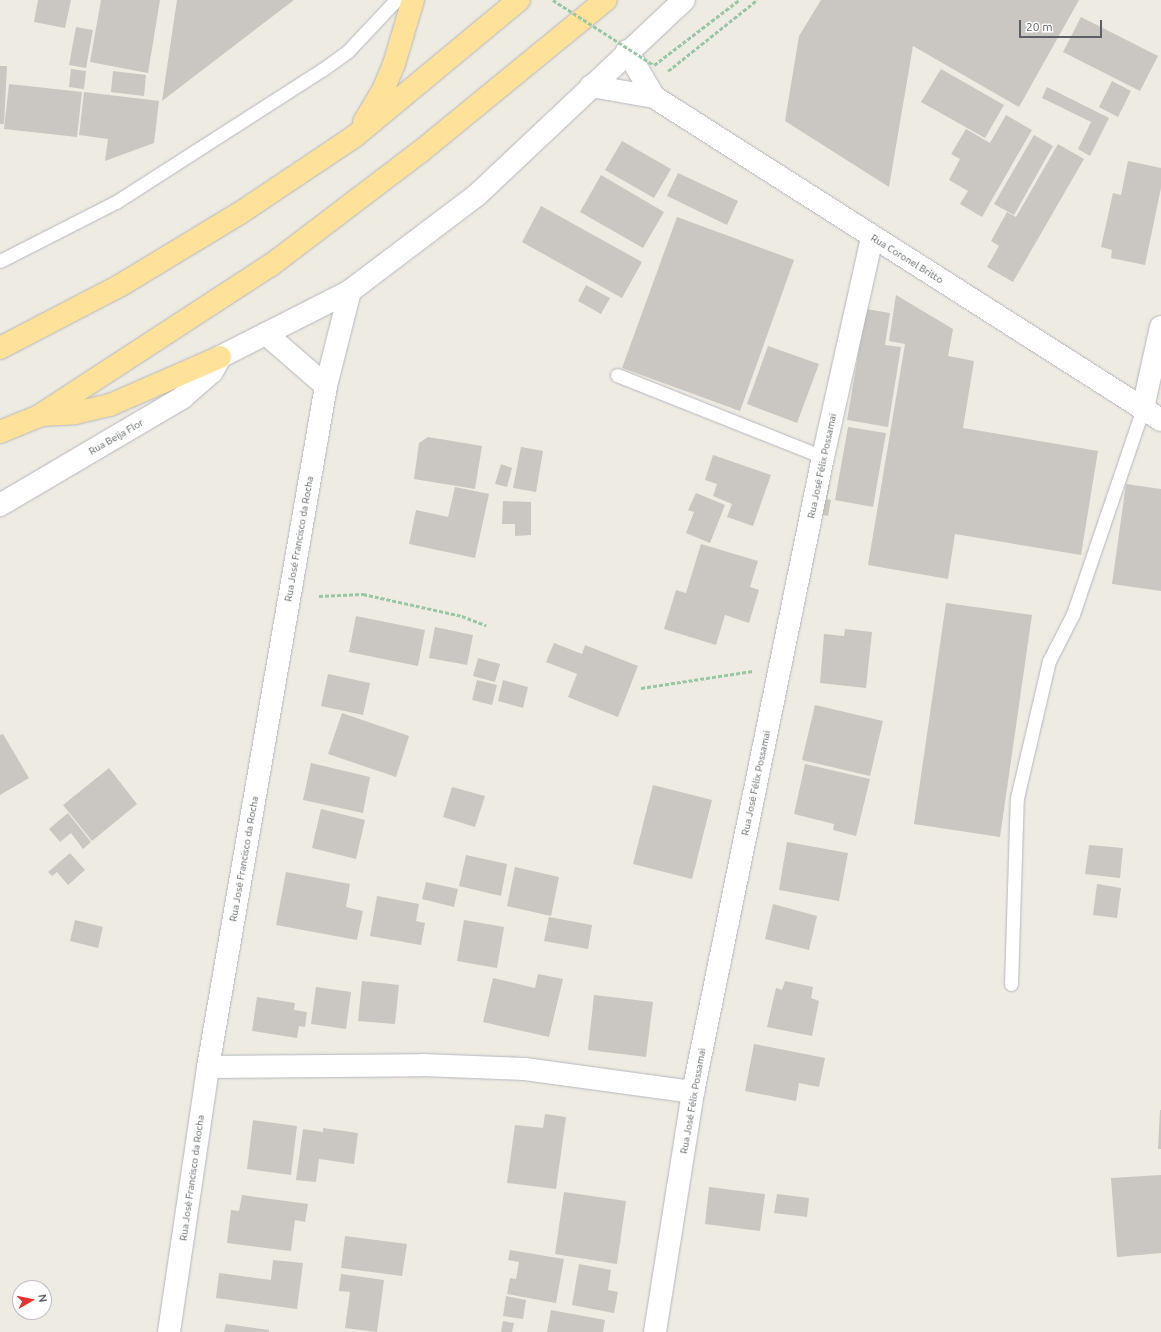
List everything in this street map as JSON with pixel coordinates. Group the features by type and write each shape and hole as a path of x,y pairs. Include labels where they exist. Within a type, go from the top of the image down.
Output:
{"highway":[{"path":"355,136 383,90 401,44 413,0"},
{"path":"0,348 121,285 240,213 355,136 519,0"},
{"path":"0,432 39,416 271,265 420,152 606,0"},
{"path":"39,416 75,413 110,405 220,357"}],"street":[{"path":"220,357 350,291 477,195 628,51 684,0"},
{"name":"Rua Coronel Britto","path":"628,51 654,97"},
{"name":"Rua Coronel Britto","path":"591,86 654,97 1152,414"},
{"name":"Rua José Félix Possamai","path":"655,1332 693,1092 823,457 872,237"},
{"name":"Rua José Francisco da Rocha","path":"169,1332 208,1067 326,386 350,291"},
{"path":"1152,414 1161,327"},
{"path":"266,334 326,386"},
{"name":"Rua Beija Flor","path":"0,504 183,397 212,372 220,357"},
{"path":"208,1067 422,1065 525,1069 693,1092"}],"lane":[{"path":"0,260 116,202 322,70 348,51 396,0"},
{"path":"617,375 823,457"},
{"path":"1011,984 1017,798 1047,669 1073,614 1152,414"}],"path":[{"path":"553,0 654,65 739,0"},
{"path":"693,52 758,0"},
{"path":"319,596 363,594 462,616 486,625"},
{"path":"641,688 755,671"}],"building":[{"path":"38,0 71,0 65,28 34,22"},
{"path":"101,0 160,0 148,73 90,62"},
{"path":"177,0 294,0 162,101"},
{"path":"821,0 1079,0 1019,107 913,46 889,187 785,121 799,36"},
{"path":"1081,17 1158,56 1140,91 1063,52"},
{"path":"76,27 93,30 86,68 69,65"},
{"path":"0,66 7,66 4,124 0,124"},
{"path":"71,69 86,71 84,89 69,87"},
{"path":"941,69 1004,105 985,138 921,102"},
{"path":"113,71 146,75 144,96 111,92"},
{"path":"1112,81 1131,91 1118,117 1099,107"},
{"path":"9,84 82,92 77,137 4,129"},
{"path":"1047,87 1109,118 1090,156 1078,149 1091,122 1042,98"},
{"path":"84,92 159,101 154,143 105,161 108,139 79,135"},
{"path":"1006,115 1032,130 982,217 960,204 968,191 949,180 960,159 951,154 966,129 990,143"},
{"path":"1034,135 1053,146 1014,215 994,204"},
{"path":"622,141 671,169 654,198 605,170"},
{"path":"1058,144 1084,159 1013,282 987,267 999,246 991,241 1007,212 1016,217"},
{"path":"1128,161 1161,168 1161,188 1145,265 1111,258 1112,250 1101,247 1113,193 1121,195"},
{"path":"678,173 738,201 727,225 667,196"},
{"path":"601,175 664,212 643,248 580,212"},
{"path":"541,206 642,262 622,298 522,242"},
{"path":"677,217 794,260 740,411 622,368"},
{"path":"586,285 610,298 601,314 578,301"},
{"path":"896,295 953,329 948,356 974,361 963,428 1098,451 1081,555 955,534 948,579 868,565 905,344 889,341"},
{"path":"866,309 890,313 885,345 901,347 888,427 847,420"},
{"path":"768,346 819,364 797,423 747,404"},
{"path":"848,427 886,433 873,507 835,500"},
{"path":"428,437 482,446 475,489 414,479 419,443"},
{"path":"521,447 543,451 536,492 513,488"},
{"path":"713,455 771,475 753,526 727,517 732,504 713,496 717,484 705,480"},
{"path":"501,464 512,468 507,487 495,484"},
{"path":"821,482 830,484 827,499 831,500 828,516 815,513"},
{"path":"1126,484 1161,489 1161,591 1112,584"},
{"path":"455,487 489,494 475,558 409,544 416,510 448,517"},
{"path":"696,493 725,505 710,543 686,533 694,512 688,510"},
{"path":"503,501 531,502 531,535 515,536 515,524 502,524"},
{"path":"701,544 758,561 750,587 759,590 749,623 725,615 716,645 664,629 676,590 686,593"},
{"path":"946,603 1032,615 1000,837 914,824"},
{"path":"356,616 425,630 418,666 349,652"},
{"path":"435,627 473,635 467,665 429,658"},
{"path":"845,629 872,632 866,688 820,683 824,634 844,636"},
{"path":"554,643 582,654 585,645 638,666 618,717 568,697 577,674 546,662"},
{"path":"478,658 500,664 495,682 473,676"},
{"path":"328,674 370,683 363,715 321,706"},
{"path":"477,680 497,685 492,705 472,700"},
{"path":"503,680 528,687 523,708 498,701"},
{"path":"815,705 883,721 870,776 802,760"},
{"path":"342,713 409,736 396,777 328,754"},
{"path":"3,734 29,778 0,795 0,735"},
{"path":"311,763 370,777 363,813 303,800"},
{"path":"805,764 870,779 856,836 833,830 834,824 794,814"},
{"path":"109,768 137,804 92,841 63,805"},
{"path":"653,785 712,800 692,879 633,864"},
{"path":"452,787 485,796 475,827 443,817"},
{"path":"321,809 365,820 356,859 312,848"},
{"path":"68,813 91,842 83,849 71,833 60,842 49,829"},
{"path":"787,842 848,853 839,901 779,890"},
{"path":"1089,845 1123,848 1120,878 1085,874"},
{"path":"70,853 85,870 68,885 57,872 52,876 48,872"},
{"path":"466,855 507,864 501,896 459,886"},
{"path":"515,867 559,877 551,916 507,906"},
{"path":"286,872 350,884 346,907 363,911 357,940 276,925"},
{"path":"426,882 458,889 454,907 422,899"},
{"path":"1097,884 1121,888 1117,918 1093,915"},
{"path":"377,896 419,904 416,921 425,923 421,945 370,936"},
{"path":"773,904 817,916 809,950 765,939"},
{"path":"549,917 592,925 588,949 544,941"},
{"path":"75,920 103,927 98,948 70,941"},
{"path":"464,920 504,927 497,968 457,961"},
{"path":"538,974 563,979 549,1037 483,1022 493,978 535,988"},
{"path":"362,981 399,985 395,1024 358,1021"},
{"path":"785,981 813,987 811,998 819,1001 812,1036 767,1027 776,988 782,990"},
{"path":"316,987 351,992 346,1029 311,1024"},
{"path":"594,995 653,1002 646,1057 588,1050"},
{"path":"257,997 295,1003 294,1010 307,1012 305,1027 299,1026 297,1038 252,1031"},
{"path":"754,1044 825,1058 819,1087 799,1083 796,1101 745,1091"},
{"path":"1160,1110 1161,1149 1158,1149"},
{"path":"545,1114 566,1117 556,1189 507,1183 515,1125 543,1128"},
{"path":"253,1120 297,1126 291,1175 247,1169"},
{"path":"323,1128 358,1133 354,1164 319,1159 316,1182 296,1180 303,1129 323,1132"},
{"path":"1161,1175 1161,1253 1117,1257 1111,1178"},
{"path":"709,1187 765,1194 760,1231 705,1224"},
{"path":"564,1192 626,1201 617,1264 555,1254"},
{"path":"777,1194 809,1198 807,1217 774,1213"},
{"path":"242,1195 308,1204 305,1222 295,1220 291,1251 227,1243 231,1210 239,1211"},
{"path":"345,1236 407,1244 402,1276 341,1268"},
{"path":"510,1250 564,1259 556,1303 507,1294 510,1278 516,1279 519,1262 508,1260"},
{"path":"273,1260 303,1263 297,1309 216,1298 219,1273 271,1280"},
{"path":"579,1264 611,1270 608,1290 618,1292 614,1313 572,1305"},
{"path":"341,1274 384,1280 377,1332 345,1328 350,1292 339,1291"},
{"path":"506,1296 526,1300 523,1319 503,1316"},
{"path":"551,1310 605,1320 603,1332 547,1332"},
{"path":"503,1321 514,1323 512,1332 501,1332"},
{"path":"226,1324 269,1330 269,1332 224,1332"}]}
